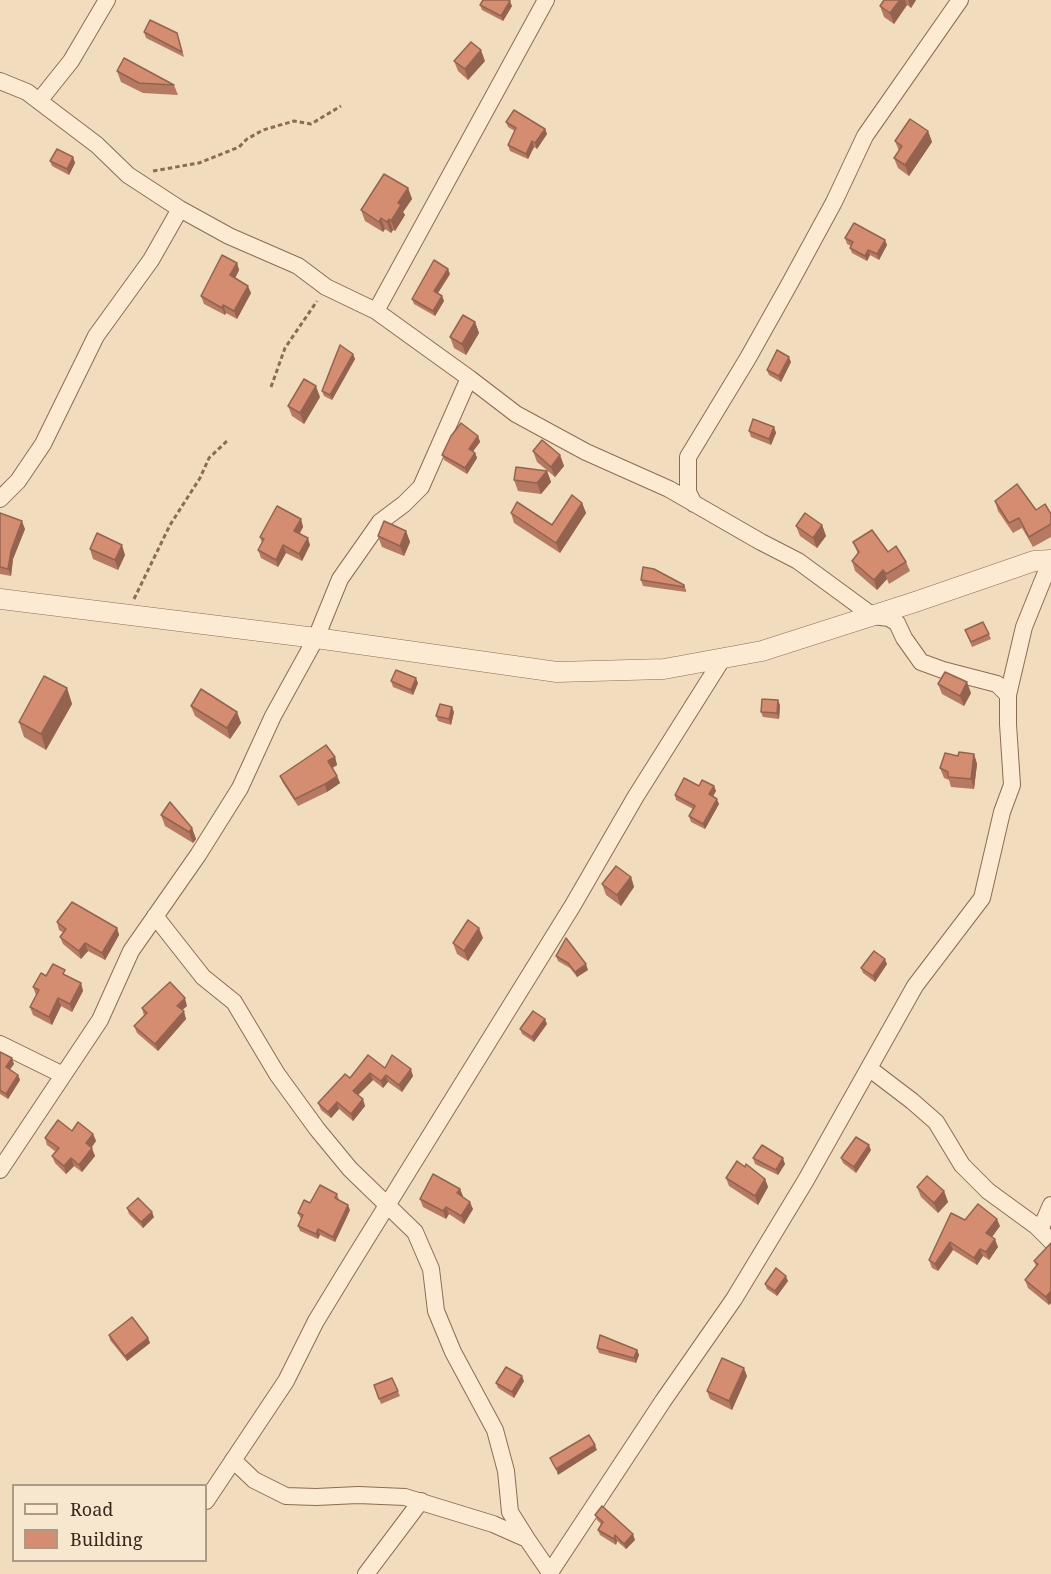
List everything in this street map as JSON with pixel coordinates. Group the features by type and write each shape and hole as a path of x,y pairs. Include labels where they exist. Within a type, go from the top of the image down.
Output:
{"street":[{"path":"39,101 71,61 107,0"},
{"path":"376,311 546,0"},
{"path":"694,504 688,492 688,457 790,284 834,202 865,136 960,0"},
{"path":"0,81 27,92 97,145 128,176 229,236 298,266 326,287 376,311 526,419 586,452 669,489 798,561 873,616 889,618 897,623 904,638 921,662 997,684 1008,695"},
{"path":"0,499 18,481 43,444 96,336 151,260 180,208"},
{"path":"0,1170 100,1020 131,951 198,855 240,788 273,716 316,638 340,579 380,522 404,504 421,487 469,378"},
{"path":"0,599 316,638 557,672 664,669 762,651 1034,561 1051,560 1024,627 1008,695 1012,785 1002,812 982,898 915,986 806,1180 734,1299 663,1401 550,1573 510,1512 506,1471 495,1430 453,1352 436,1311 431,1269 415,1232 350,1169 317,1129 277,1074 234,1002 203,977 155,916"},
{"path":"207,1499 286,1381 316,1321 573,905 636,796 723,658"},
{"path":"0,1044 63,1075"},
{"path":"870,1069 936,1122 962,1165 988,1191 1045,1236"},
{"path":"1025,1218 1050,1206"},
{"path":"1045,1236 1050,1206"},
{"path":"233,1460 254,1479 286,1496 405,1497 493,1524 527,1539"},
{"path":"366,1574 421,1501"},
{"path":"493,1524 510,1512"}],"path":[{"path":"128,176 199,163 238,147 263,130 294,121 311,124 341,106"},
{"path":"271,387 285,348 326,287"},
{"path":"127,614 170,525 200,478 209,458 227,441"}],"building":[{"path":"483,0 510,1 501,16 480,5"},
{"path":"884,0 900,0 890,13 880,6"},
{"path":"150,20 177,33 182,52 144,32"},
{"path":"471,42 481,50 465,69 454,61"},
{"path":"124,58 174,85 139,83 117,71"},
{"path":"514,110 545,129 535,143 532,141 526,154 508,145 516,128 506,122"},
{"path":"910,119 928,131 905,165 894,158 902,146 895,141"},
{"path":"57,149 73,157 67,169 50,161"},
{"path":"384,174 408,188 398,203 401,205 391,221 389,219 387,222 381,218 379,222 361,210"},
{"path":"854,223 885,240 877,254 868,250 865,256 850,248 853,242 845,238"},
{"path":"222,255 237,263 230,275 248,286 234,311 223,305 222,308 201,296"},
{"path":"434,260 448,269 434,291 442,296 433,311 412,299"},
{"path":"463,315 475,322 462,344 450,337"},
{"path":"340,345 353,354 330,395 322,391"},
{"path":"777,350 789,357 779,376 767,370"},
{"path":"304,379 316,386 300,413 288,406"},
{"path":"753,419 774,427 769,439 749,431"},
{"path":"461,423 478,436 469,449 475,453 465,468 442,455 451,436"},
{"path":"542,440 560,455 551,467 533,451"},
{"path":"516,467 547,471 537,483 514,480"},
{"path":"1017,484 1036,510 1045,504 1051,514 1051,524 1029,537 1019,518 1009,523 995,501"},
{"path":"572,495 582,503 556,543 511,513 517,502 552,525"},
{"path":"277,506 301,519 294,531 308,538 299,554 283,545 276,560 258,550 264,539 260,537"},
{"path":"0,513 22,521 11,551 8,569 0,567"},
{"path":"805,513 822,525 813,538 796,526"},
{"path":"384,521 406,531 400,546 378,536"},
{"path":"872,530 888,552 896,546 906,562 886,574 883,570 874,580 852,561 859,552 853,542"},
{"path":"97,533 122,545 115,560 90,549"},
{"path":"643,567 654,569 684,587 641,580"},
{"path":"983,622 989,634 971,642 965,630"},
{"path":"396,670 416,678 411,690 391,681"},
{"path":"945,672 967,682 960,696 938,684"},
{"path":"44,676 67,688 41,734 19,722"},
{"path":"201,689 237,712 227,728 191,706"},
{"path":"762,699 778,700 777,713 761,712"},
{"path":"440,704 452,707 449,719 436,716"},
{"path":"326,745 335,757 328,761 337,776 295,799 280,776"},
{"path":"959,752 974,754 971,779 948,777 948,772 940,768 945,753 958,756"},
{"path":"684,778 699,786 702,780 714,786 709,794 717,799 703,824 689,816 695,806 675,795"},
{"path":"170,802 192,828 189,832 161,815"},
{"path":"616,866 631,877 617,895 602,884"},
{"path":"72,902 117,928 102,953 85,943 79,951 60,937 66,929 57,922"},
{"path":"468,920 479,928 464,951 453,943"},
{"path":"566,938 586,964 575,972 568,963 556,956"},
{"path":"874,951 885,959 873,976 861,968"},
{"path":"53,964 65,970 63,974 81,983 70,1004 58,998 49,1017 30,1007 39,990 33,987 41,973 46,976"},
{"path":"170,982 185,998 177,1006 184,1011 155,1044 134,1026 147,1013 142,1008"},
{"path":"533,1011 545,1019 532,1037 520,1029"},
{"path":"0,1052 12,1058 6,1067 18,1075 6,1094 0,1090"},
{"path":"368,1055 385,1068 392,1055 411,1069 399,1085 386,1075 381,1081 370,1073 353,1091 363,1099 351,1114 337,1102 328,1112 318,1103 345,1074 350,1078"},
{"path":"58,1120 72,1131 78,1122 93,1134 86,1143 92,1148 79,1165 71,1158 64,1166 52,1156 59,1148 45,1138"},
{"path":"856,1137 869,1145 854,1167 841,1158"},
{"path":"762,1145 783,1158 776,1170 753,1158"},
{"path":"737,1161 745,1167 746,1164 765,1179 755,1196 726,1178"},
{"path":"433,1174 460,1189 457,1193 470,1202 461,1216 446,1207 443,1211 420,1199"},
{"path":"927,1176 944,1191 934,1203 917,1187"},
{"path":"320,1185 337,1194 335,1198 348,1205 333,1237 318,1229 316,1234 298,1226 303,1215 298,1213 304,1200 310,1203"},
{"path":"138,1198 152,1212 141,1222 127,1208"},
{"path":"978,1204 997,1219 986,1233 995,1239 986,1252 980,1249 974,1258 950,1242 935,1264 929,1260 951,1213 965,1220"},
{"path":"1051,1243 1051,1291 1046,1297 1025,1280 1038,1264 1034,1261"},
{"path":"776,1268 786,1276 775,1291 765,1284"},
{"path":"132,1317 148,1338 125,1356 109,1335"},
{"path":"600,1335 637,1350 634,1358 597,1348"},
{"path":"722,1358 744,1368 729,1401 707,1391"},
{"path":"506,1367 522,1376 512,1392 496,1383"},
{"path":"392,1378 398,1391 379,1399 374,1385"},
{"path":"589,1435 595,1445 556,1469 550,1458"},
{"path":"602,1506 633,1534 624,1544 615,1535 614,1539 598,1530 603,1522 595,1515"}]}
